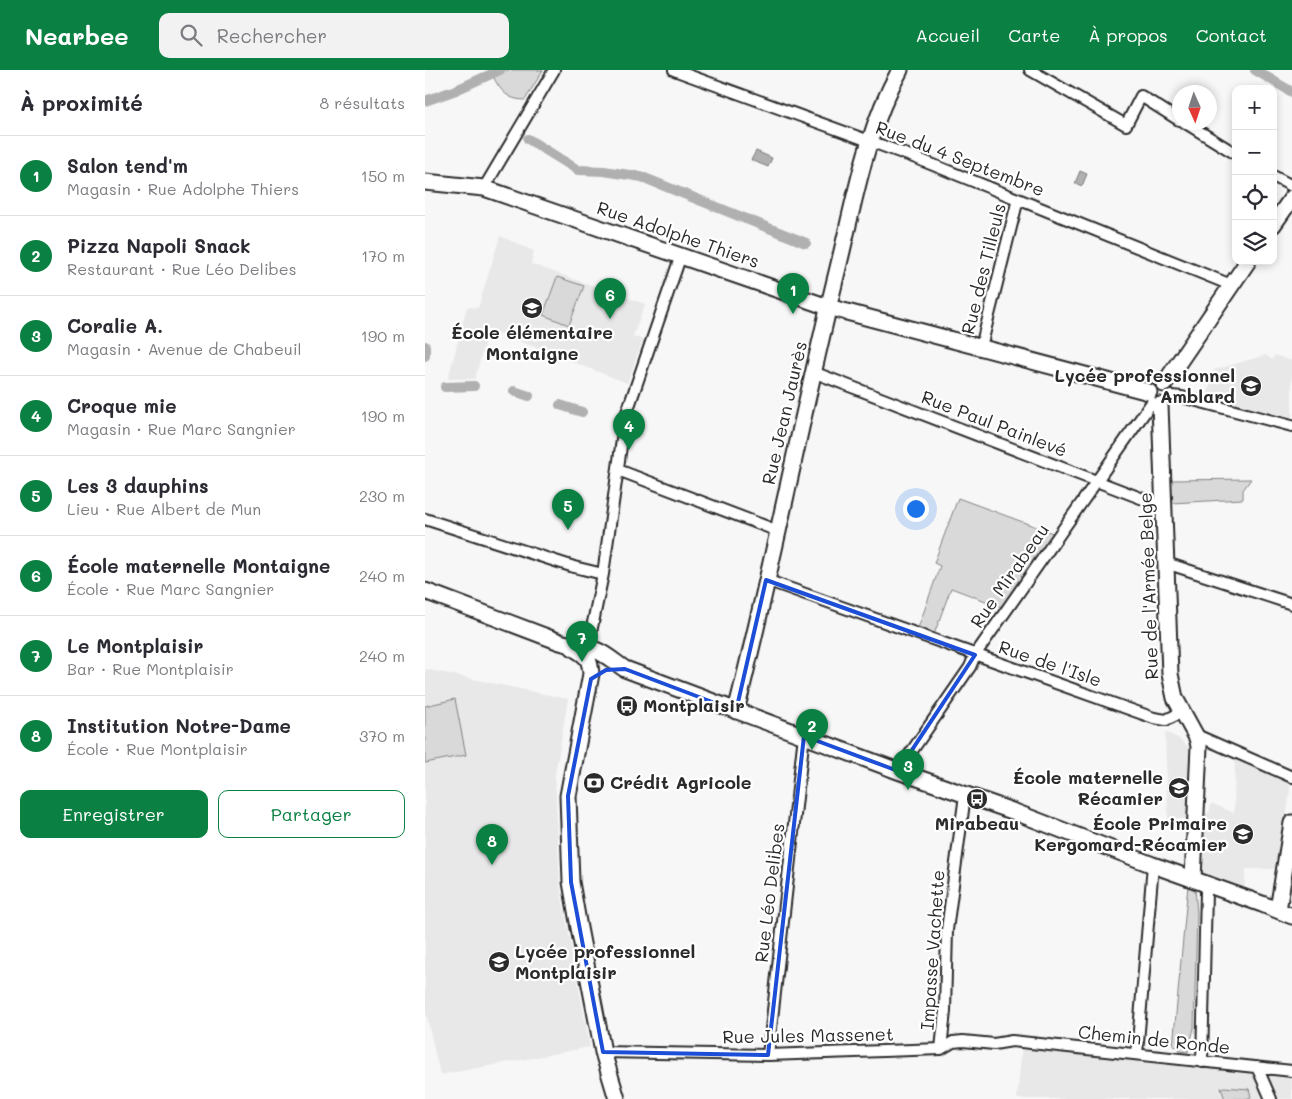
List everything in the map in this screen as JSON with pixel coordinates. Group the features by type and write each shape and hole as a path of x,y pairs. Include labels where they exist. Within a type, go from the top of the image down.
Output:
{"street":[{"path":"485,188 554,70"},
{"name":"Rue du 4 Septembre","path":"674,70 869,141 1231,285"},
{"name":"Rue Jean Jaurès","path":"736,711 828,307 869,141 890,88 900,70"},
{"path":"1030,70 1126,125 1141,96 1172,116"},
{"path":"1197,130 1232,152"},
{"path":"1277,178 1292,186"},
{"name":"Rue Adolphe Thiers","path":"425,182 485,188 828,307 1159,396"},
{"path":"1277,220 1292,198"},
{"name":"Rue des Tilleuls","path":"981,347 1018,199"},
{"path":"588,647 603,574 625,418 681,255"},
{"path":"1159,396 1245,265"},
{"name":"Rue Paul Painlevé","path":"813,372 1164,507"},
{"path":"1159,396 1183,397 1292,426"},
{"name":"Rue Mirabeau","path":"898,771 971,667 975,655 1096,481 1159,396"},
{"name":"Rue de l'Armée Belge","path":"1159,396 1170,674 1175,698 1195,734 1199,746 1193,879"},
{"path":"618,470 778,531"},
{"path":"425,519 574,567 603,574"},
{"path":"1166,563 1292,604"},
{"name":"Rue de l'Isle","path":"766,580 1154,718 1166,720 1182,712"},
{"path":"425,591 565,643 587,656 590,662 591,679 568,796 571,882 603,1052 617,1099"},
{"path":"565,643 588,647 603,653 625,669 1285,913 1292,824"},
{"path":"591,679 599,672 625,669"},
{"path":"1195,734 1292,777"},
{"name":"Rue Léo Delibes","path":"768,1055 803,736"},
{"name":"Impasse Vachette","path":"941,1049 945,1011 947,930 965,795"},
{"path":"1137,1054 1153,865"},
{"path":"1202,1062 1206,892 1210,884"},
{"name":"Rue Jules Massenet","path":"603,1052 768,1055 941,1049 953,1042 963,1041 994,1044 1012,1042"},
{"name":"Chemin de Ronde","path":"1012,1042 1292,1071"},
{"path":"1257,1067 1271,1099"}],"highlighted area":[{"path":"766,580 975,655 898,771 804,736 768,1055 603,1052 571,882 568,796 591,679 606,670 625,669 736,711"}],"shaded area":[{"path":"503,70 543,70 525,100 519,100 505,94 493,76"},
{"path":"756,151 772,158 768,167 751,160"},
{"path":"1080,171 1087,174 1082,186 1075,183"},
{"name":"École élémentaire Montaigne","path":"500,236 534,251 531,264 645,304 633,336 643,340 627,383 488,329 475,379 448,379 467,307 478,308"},
{"path":"557,277 584,286 569,325 543,315"},
{"name":"Lycée professionnel Amblard","path":"1266,355 1272,360 1275,355 1292,361 1292,418 1207,397 1214,370"},
{"path":"1251,479 1243,490 1243,499 1172,503 1171,480"},
{"path":"958,498 1058,535 1007,609 951,588 932,640 916,634 940,566 934,563"},
{"path":"425,669 568,699 555,775 560,886 590,1047 440,1075 425,1009"},
{"path":"455,699 466,755 425,763 425,706"},
{"name":"École maternelle Récamier","path":"1165,732 1178,738 1190,748 1190,819 1168,819"},
{"name":"École Primaire Kergomard-Récamier","path":"1235,758 1291,783 1279,869 1246,869 1244,891 1201,875 1202,813 1209,813 1211,803 1234,813"},
{"path":"1188,885 1195,888 1197,914 1194,1028 1188,1052 1180,1051 1179,1047 1173,1046"},
{"path":"1022,1045 1292,1074 1292,1099 1017,1099"},
{"path":"1221,1088 1249,1089 1251,1097 1246,1099 1225,1099"}],"waterway":[{"path":"425,101 456,90 500,70"},
{"path":"1255,70 1292,92"},
{"path":"528,139 578,170 604,171 642,177 806,243"},
{"path":"425,346 425,356"},
{"path":"445,387 474,386"},
{"path":"514,391 529,396"},
{"path":"560,405 582,412"}],"place":[{"name":"École élémentaire Montaigne","path":"532,308"},
{"name":"Salon tend'm","path":"793,314"},
{"name":"École maternelle Montaigne","path":"610,319"},
{"name":"Lycée professionnel Amblard","path":"1251,386"},
{"name":"Croque mie","path":"629,450"},
{"name":"Les 3 dauphins","path":"568,530"},
{"name":"Le Montplaisir","path":"582,662"},
{"name":"Montplaisir","path":"627,706"},
{"name":"Pizza Napoli Snack","path":"812,750"},
{"name":"Crédit Agricole","path":"594,783"},
{"name":"École maternelle Récamier","path":"1179,788"},
{"name":"Coralie A.","path":"908,790"},
{"name":"Mirabeau","path":"977,799"},
{"name":"École Primaire Kergomard-Récamier","path":"1243,834"},
{"name":"Institution Notre-Dame","path":"492,865"},
{"name":"Lycée professionnel Montplaisir","path":"499,962"}]}
